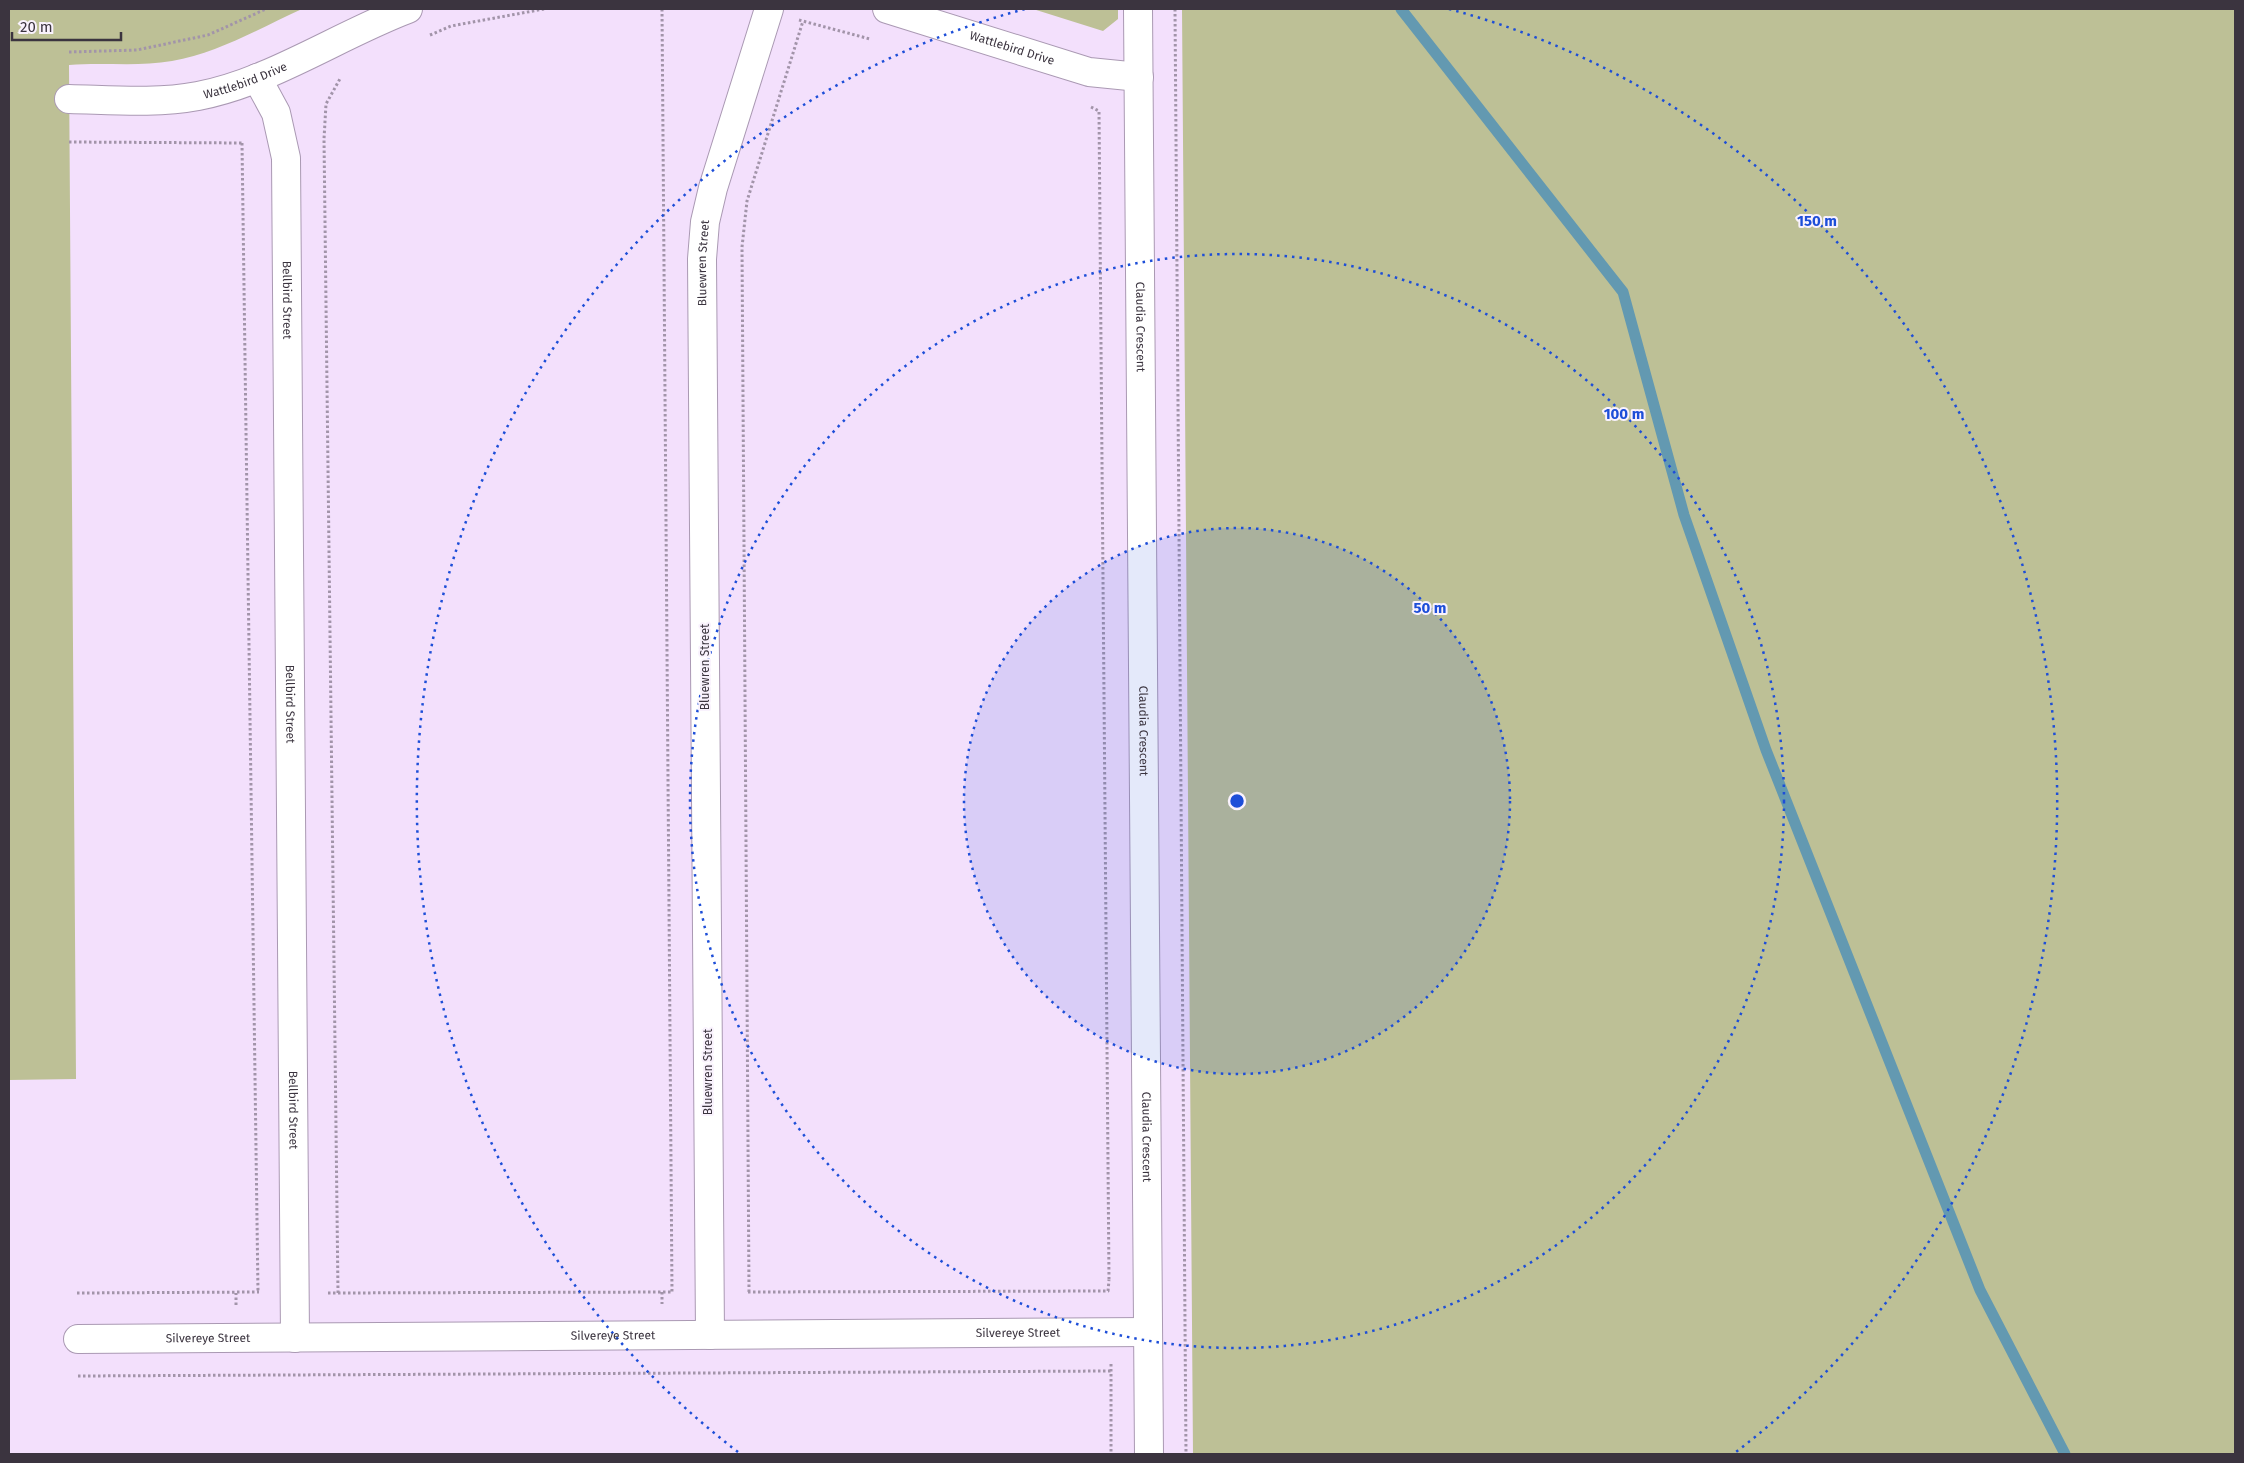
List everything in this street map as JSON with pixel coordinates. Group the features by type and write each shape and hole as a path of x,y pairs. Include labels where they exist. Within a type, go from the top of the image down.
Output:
{"street":[{"name":"Wattlebird Drive","path":"69,99 161,100 198,96 256,78 358,30 408,9"},
{"name":"Bluewren Street","path":"710,1335 702,259 705,222 712,188 769,9"},
{"name":"Wattlebird Drive","path":"888,9 1089,72 1139,77"},
{"name":"Claudia Crescent","path":"1138,9 1149,1454"},
{"name":"Bellbird Street","path":"256,78 276,113 286,158 295,1338"},
{"name":"Silvereye Street","path":"78,1339 1148,1332"}],"path":[{"path":"69,52 137,50 208,35 266,9"},
{"path":"424,38 451,26 544,9"},
{"path":"662,9 672,1292"},
{"path":"1176,9 1186,1454"},
{"path":"749,1292 742,247 747,201 803,21"},
{"path":"338,1293 324,139 326,104 341,77 347,74"},
{"path":"1099,111 1108,1291 1111,1371 1111,1454"},
{"path":"69,142 242,143 324,139"},
{"path":"242,143 258,1292"},
{"path":"1109,1280 1184,1283"},
{"path":"77,1293 1108,1291"},
{"path":"78,1376 1111,1371"}],"green space":[{"path":"9,9 302,9 222,46 189,57 146,64 69,65 76,1079 9,1080"},
{"path":"1033,9 1118,9 1118,19 1103,31"},
{"path":"1182,9 2235,9 2235,1454 1193,1454"}],"waterway":[{"path":"1401,9 1623,292 1684,515 1766,750 1980,1290 2065,1454"}]}
